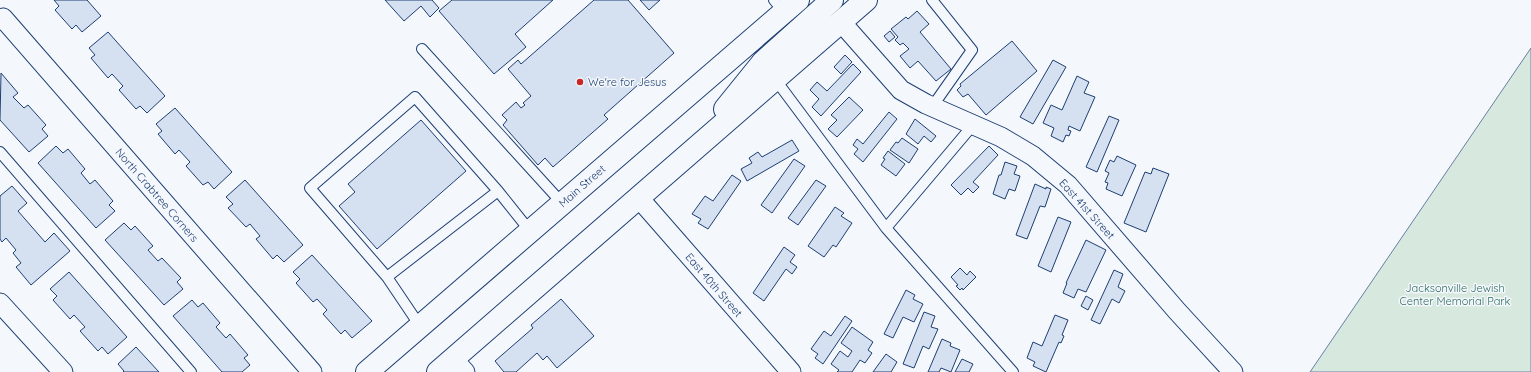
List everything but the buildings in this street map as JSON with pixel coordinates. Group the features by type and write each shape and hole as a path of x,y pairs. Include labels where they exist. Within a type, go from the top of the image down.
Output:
{"main road":[{"path":"686,156 763,62 832,0"},
{"path":"452,368 638,197 866,0"},
{"name":"Main Street","path":"367,372 562,203 785,4"}],"street":[{"name":"North Crabtree Corners","path":"1,19 312,372"},
{"name":"East 41st Street","path":"841,22 900,90 932,107 1001,138 1032,156 1068,185 1177,311 1233,372"},
{"name":"East 40th Street","path":"638,197 790,372"},
{"path":"0,303 63,372"}],"lane":[{"path":"932,0 972,50 932,107"},
{"path":"422,48 562,203"},
{"path":"774,79 886,228 1013,372"},
{"path":"420,326 387,277 310,188 415,97 498,191 530,231"},
{"path":"886,228 973,125"},
{"path":"0,152 191,372"},
{"path":"387,277 498,191"}],"green space":[{"name":"Jacksonville Jewish Center Memorial Park","path":"1531,48 1531,372 1310,372"}],"place":[{"name":"We're for Jesus","path":"580,82"}]}
